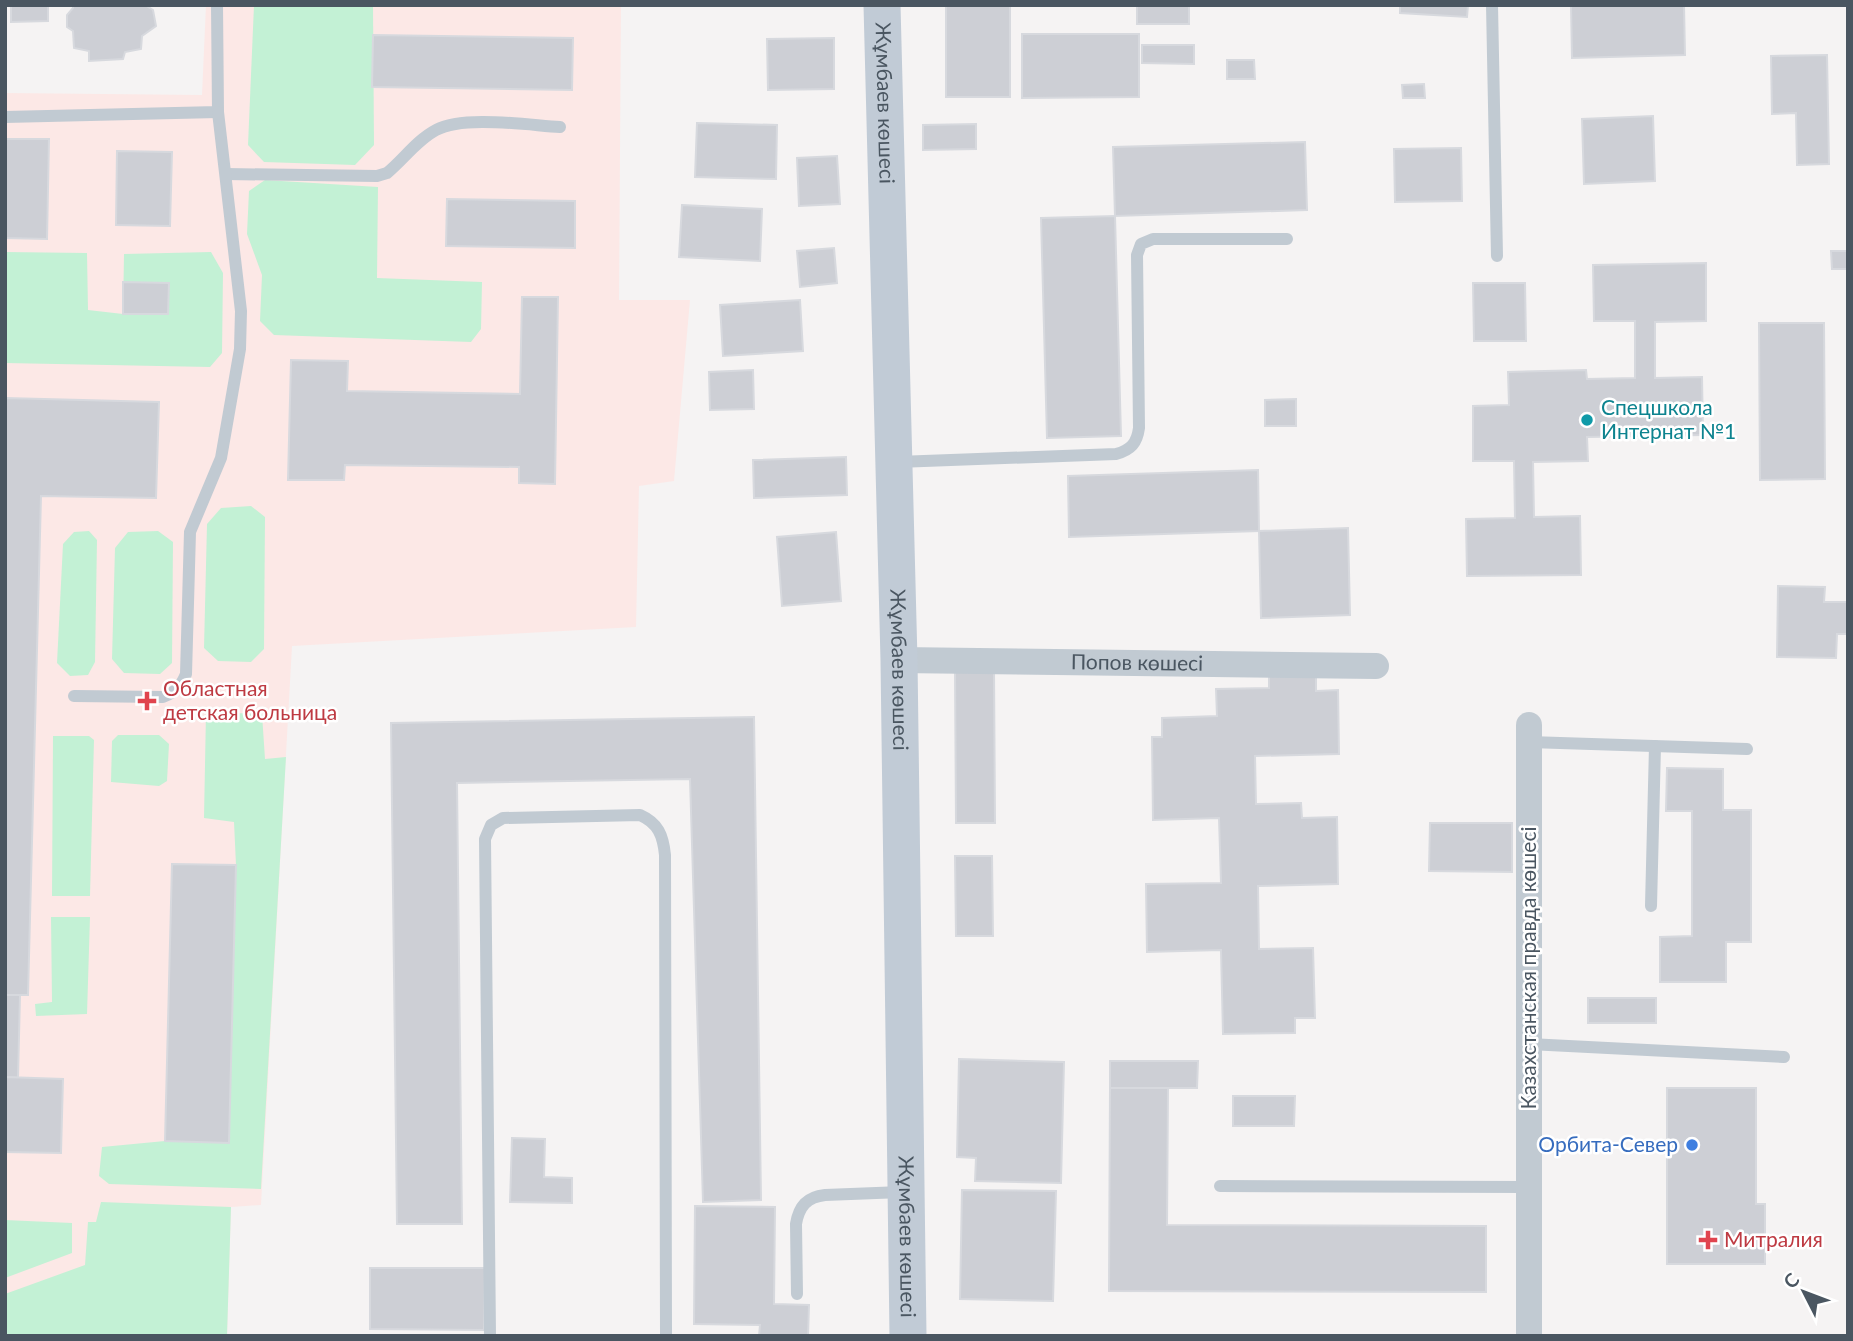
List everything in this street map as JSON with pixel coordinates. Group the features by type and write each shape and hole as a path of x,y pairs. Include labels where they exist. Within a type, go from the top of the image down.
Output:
{"street":[{"name":"Жұмбаев көшесі","path":"882,5 899,660 908,1336"},
{"name":"Попов көшесі","path":"899,660 1376,666"},
{"name":"Казахстанская правда көшесі","path":"1529,734 1529,1336"}],"lane":[{"path":"74,696 163,697 181,686 186,674 190,532 221,458 240,349 241,311 218,112 217,5"},
{"path":"1492,5 1497,256"},
{"path":"5,117 218,112"},
{"path":"226,174 377,176 387,173 435,130 451,125 468,122 560,127"},
{"path":"894,462 1126,452 1133,446 1139,428 1138,255 1141,244 1153,239 1287,239"},
{"path":"1529,734 1655,746 1747,749"},
{"path":"1651,906 1655,746"},
{"path":"490,1336 485,839 491,825 503,818 626,815 640,815 651,820 659,828 664,842 666,1336"},
{"path":"1529,1044 1784,1057"},
{"path":"1220,1186 1529,1187"},
{"path":"797,1294 796,1224 798,1213 804,1204 813,1197 825,1195 906,1192"}],"shaded area":[{"name":"Областная детская больница","path":"206,5 621,5 619,300 690,300 674,481 639,486 636,627 292,646 261,1205 231,1207 227,1336 5,1336 5,93 202,95"}],"green space":[{"path":"254,5 373,5 374,145 355,165 264,162 248,145"},
{"path":"265,180 378,187 377,278 482,282 481,329 471,342 274,335 260,321 262,275 247,234 249,191"},
{"path":"5,252 87,253 88,310 123,314 124,254 211,252 223,273 222,353 210,367 5,363"},
{"path":"251,506 265,517 264,649 251,662 218,661 204,648 207,524 221,508"},
{"path":"89,531 97,540 95,662 88,675 70,676 57,663 63,544 74,532"},
{"path":"158,531 173,542 172,663 160,674 124,673 112,659 115,548 128,532"},
{"path":"206,712 262,714 265,759 286,757 261,1189 109,1184 99,1176 102,1147 165,1141 229,1143 236,865 234,822 204,818"},
{"path":"118,735 159,735 169,744 167,781 159,786 111,782 112,741"},
{"path":"53,736 89,736 94,740 90,896 52,896"},
{"path":"51,917 90,917 87,1014 36,1016 35,1004 52,1002"},
{"path":"101,1202 231,1207 227,1336 5,1336 5,1294 85,1265 88,1222 96,1222"},
{"path":"5,1220 72,1223 72,1253 5,1278"}],"building":[{"path":"11,5 48,5 48,21 11,22"},
{"path":"73,5 145,5 153,10 156,26 142,36 141,49 125,52 123,59 89,61 89,51 74,48 73,31 67,27 67,15"},
{"path":"946,5 1010,5 1010,97 946,97"},
{"path":"1137,5 1189,5 1189,24 1137,24"},
{"path":"1400,5 1468,5 1467,17 1400,13"},
{"path":"1571,5 1684,5 1685,55 1572,58"},
{"path":"1022,34 1139,34 1139,97 1022,98"},
{"path":"373,35 573,38 572,90 372,87"},
{"path":"834,38 834,89 768,90 767,39"},
{"path":"1142,45 1194,45 1194,64 1142,63"},
{"path":"1827,55 1829,164 1797,165 1796,113 1772,114 1771,56"},
{"path":"1227,60 1254,60 1255,79 1227,79"},
{"path":"1424,84 1425,98 1403,98 1402,85"},
{"path":"1653,116 1655,181 1584,184 1582,119"},
{"path":"697,123 777,125 776,179 695,177"},
{"path":"976,124 976,149 923,150 923,125"},
{"path":"5,139 49,139 47,239 5,238"},
{"path":"1305,142 1307,210 1115,216 1113,147"},
{"path":"1461,148 1462,201 1395,202 1394,149"},
{"path":"117,151 172,152 170,226 116,225"},
{"path":"837,156 840,204 799,206 797,158"},
{"path":"447,199 575,201 575,248 446,246"},
{"path":"682,205 762,209 760,261 679,257"},
{"path":"1115,216 1121,436 1047,438 1041,218"},
{"path":"834,248 837,283 800,287 797,251"},
{"path":"1831,251 1848,251 1848,269 1832,269"},
{"name":"Спецшкола Интернат №1","path":"1706,263 1706,321 1655,322 1655,378 1702,377 1703,435 1587,437 1588,461 1533,462 1534,517 1580,516 1581,575 1467,576 1466,519 1515,518 1514,461 1473,461 1473,406 1509,405 1508,372 1586,370 1587,379 1635,378 1635,321 1594,321 1593,265"},
{"path":"123,282 169,283 168,314 123,314"},
{"path":"1473,283 1525,283 1526,341 1474,341"},
{"path":"522,297 558,297 555,484 519,483 519,467 345,465 344,480 288,480 291,360 348,361 347,391 520,394"},
{"path":"800,300 803,351 723,356 720,305"},
{"path":"1759,323 1824,323 1825,479 1760,480"},
{"path":"753,370 754,409 710,410 709,372"},
{"path":"5,398 159,402 156,498 41,496 28,995 5,995"},
{"path":"1296,399 1296,426 1265,426 1265,400"},
{"path":"846,457 847,495 754,498 753,460"},
{"path":"1258,470 1259,531 1069,537 1068,476"},
{"path":"1348,528 1350,615 1261,618 1259,531"},
{"path":"836,532 841,601 782,606 777,537"},
{"path":"1778,586 1825,587 1824,602 1848,602 1848,634 1837,634 1836,658 1777,657"},
{"path":"955,670 994,670 995,823 956,823"},
{"path":"1316,674 1316,691 1338,690 1339,754 1255,756 1256,804 1301,803 1302,818 1337,817 1338,884 1258,886 1259,949 1313,948 1315,1018 1295,1018 1295,1033 1223,1034 1221,950 1147,952 1146,884 1221,883 1219,818 1153,820 1152,737 1162,737 1162,718 1217,716 1216,689 1269,688 1269,675"},
{"path":"754,717 761,1200 703,1202 690,779 457,783 462,1224 397,1224 391,723"},
{"path":"1667,768 1723,769 1723,810 1751,810 1751,942 1726,942 1726,982 1660,982 1660,937 1692,936 1692,811 1666,811"},
{"path":"1430,823 1512,823 1512,872 1429,871"},
{"path":"955,856 992,856 993,936 956,936"},
{"path":"172,864 236,865 229,1143 165,1141"},
{"path":"5,995 20,995 18,1078 5,1077"},
{"path":"1588,998 1656,998 1656,1023 1588,1023"},
{"path":"959,1059 1064,1062 1061,1183 975,1181 976,1158 957,1157"},
{"path":"1110,1061 1198,1061 1197,1088 1110,1088"},
{"path":"5,1077 63,1079 61,1153 5,1152"},
{"path":"1110,1088 1168,1088 1167,1225 1486,1226 1486,1292 1109,1291"},
{"path":"1667,1088 1756,1088 1756,1204 1765,1204 1765,1264 1667,1264"},
{"path":"1233,1096 1295,1096 1294,1126 1233,1126"},
{"path":"512,1138 545,1139 544,1177 572,1178 572,1203 510,1202"},
{"path":"962,1190 1056,1191 1053,1301 960,1299"},
{"path":"695,1206 775,1207 774,1304 809,1305 808,1336 759,1336 760,1325 694,1324"},
{"path":"370,1268 485,1268 484,1330 370,1329"}],"place":[{"name":"Спецшкола Интернат №1","path":"1587,420"},
{"name":"Областная детская больница","path":"147,701"},
{"name":"Орбита-Север","path":"1692,1145"},
{"name":"Митралия","path":"1708,1240"}]}
